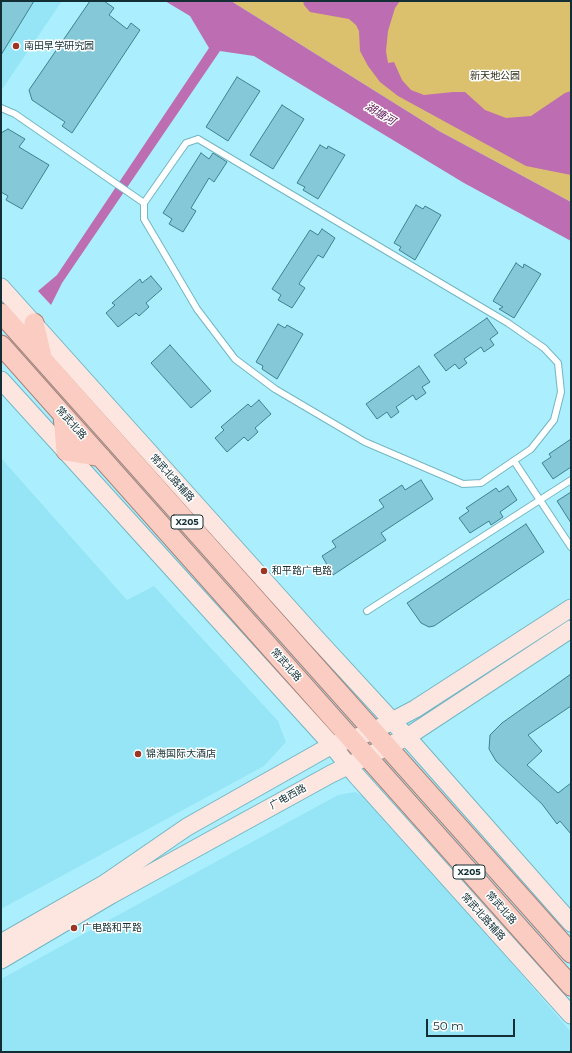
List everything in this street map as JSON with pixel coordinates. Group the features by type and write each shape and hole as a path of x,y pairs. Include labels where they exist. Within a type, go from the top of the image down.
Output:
{"main road":[{"name":"常武北路","path":"1,313 373,731 568,947"},
{"path":"34,323 43,360"},
{"name":"常武北路","path":"1,345 571,986"},
{"path":"63,415 66,452 101,457"}],"street":[{"name":"常武北路辅路","path":"1,287 315,637 407,737"},
{"path":"1,380 332,746"},
{"path":"1,943 104,884 187,827 332,746 373,731 416,709 571,608"},
{"name":"广电西路","path":"1,960 111,896 348,765 407,737 570,632"},
{"path":"407,737 571,923"},
{"name":"常武北路辅路","path":"332,746 571,1015"}],"lane":[{"path":"1,108 15,114 144,203"},
{"path":"198,139 508,323 544,348 558,363 560,392 554,420 531,449 481,483 463,484 365,442 275,389 236,359 197,309 144,219 144,203 186,143 198,139"},
{"path":"514,461 571,547"},
{"path":"367,612 571,480"}],"shaded area":[{"name":"南田早学研究园","path":"1,1 62,1 1,91"},
{"name":"锦海国际大酒店","path":"1,458 127,600 154,586 278,721 286,742 264,766 1,909"},
{"path":"355,792 372,801 571,1032 571,1052 4,1052 1,1049 1,979 338,795"}],"green space":[{"name":"新天地公园","path":"231,1 571,1 571,202 439,131"}],"water":[{"name":"湖塘河","path":"165,1 231,1 439,131 571,202 571,241 464,183 254,56 220,51 62,283 51,305 38,291 57,275 209,48 190,16"},
{"path":"303,1 400,1 395,8 388,31 386,51 388,63 394,62 402,80 411,90 424,95 465,92 485,110 506,118 531,116 565,93 571,91 571,175 526,166 398,96 380,82 368,66 360,51 359,31 356,25 349,19 310,12 304,5"}],"building":[{"path":"1,1 34,1 1,55"},
{"path":"90,1 104,1 114,8 109,15 127,29 131,23 140,30 72,133 62,126 65,122 32,100 29,90"},
{"path":"237,77 260,91 228,141 206,127"},
{"path":"282,105 304,119 273,169 250,155"},
{"path":"8,129 25,139 19,147 49,165 22,209 6,200 8,196 1,192 1,133"},
{"path":"320,145 327,149 328,146 345,155 318,199 303,190 305,187 297,183"},
{"path":"201,153 209,159 213,153 227,162 214,182 209,178 191,208 196,211 183,232 169,224 172,219 163,213"},
{"path":"416,205 423,209 425,206 441,215 415,260 399,250 401,247 394,243"},
{"path":"322,229 335,238 323,258 318,255 299,284 305,288 292,308 278,300 281,295 272,289 310,230 318,235"},
{"path":"516,263 523,268 524,264 541,274 514,318 499,309 503,307 493,301"},
{"path":"151,276 162,289 146,303 149,307 139,316 136,313 118,327 106,313 115,305 112,303 140,279 142,283"},
{"path":"487,318 498,333 490,339 494,345 484,352 481,347 464,359 467,363 459,369 455,364 446,371 434,355"},
{"path":"278,324 285,328 287,325 303,334 277,379 262,369 263,366 256,362"},
{"path":"170,345 211,391 191,408 151,363"},
{"path":"419,366 430,382 422,387 426,393 416,400 413,395 396,407 399,412 391,418 387,412 377,419 366,404"},
{"path":"259,400 271,414 255,428 258,432 248,441 244,437 227,452 215,438 224,430 221,427 248,404 251,407"},
{"path":"571,439 571,467 553,479 542,463 551,457 549,454"},
{"path":"421,480 433,499 381,533 386,540 333,575 322,556 336,547 332,541 384,507 379,500 402,485 405,490"},
{"path":"508,486 517,500 500,512 503,517 491,525 489,521 470,533 459,518 469,511 466,508 496,488 499,492"},
{"path":"571,492 571,523 557,501"},
{"path":"526,524 544,552 434,626 429,627 421,623 407,603"},
{"path":"571,674 571,706 528,735 542,751 527,765 558,793 571,783 571,834 560,821 557,824 542,804 496,761 489,749 490,735 502,723"}],"place":[{"name":"南田早学研究园","path":"16,46"},
{"name":"和平路广电路","path":"264,571"},
{"name":"锦海国际大酒店","path":"138,754"},
{"name":"广电路和平路","path":"74,928"}]}
